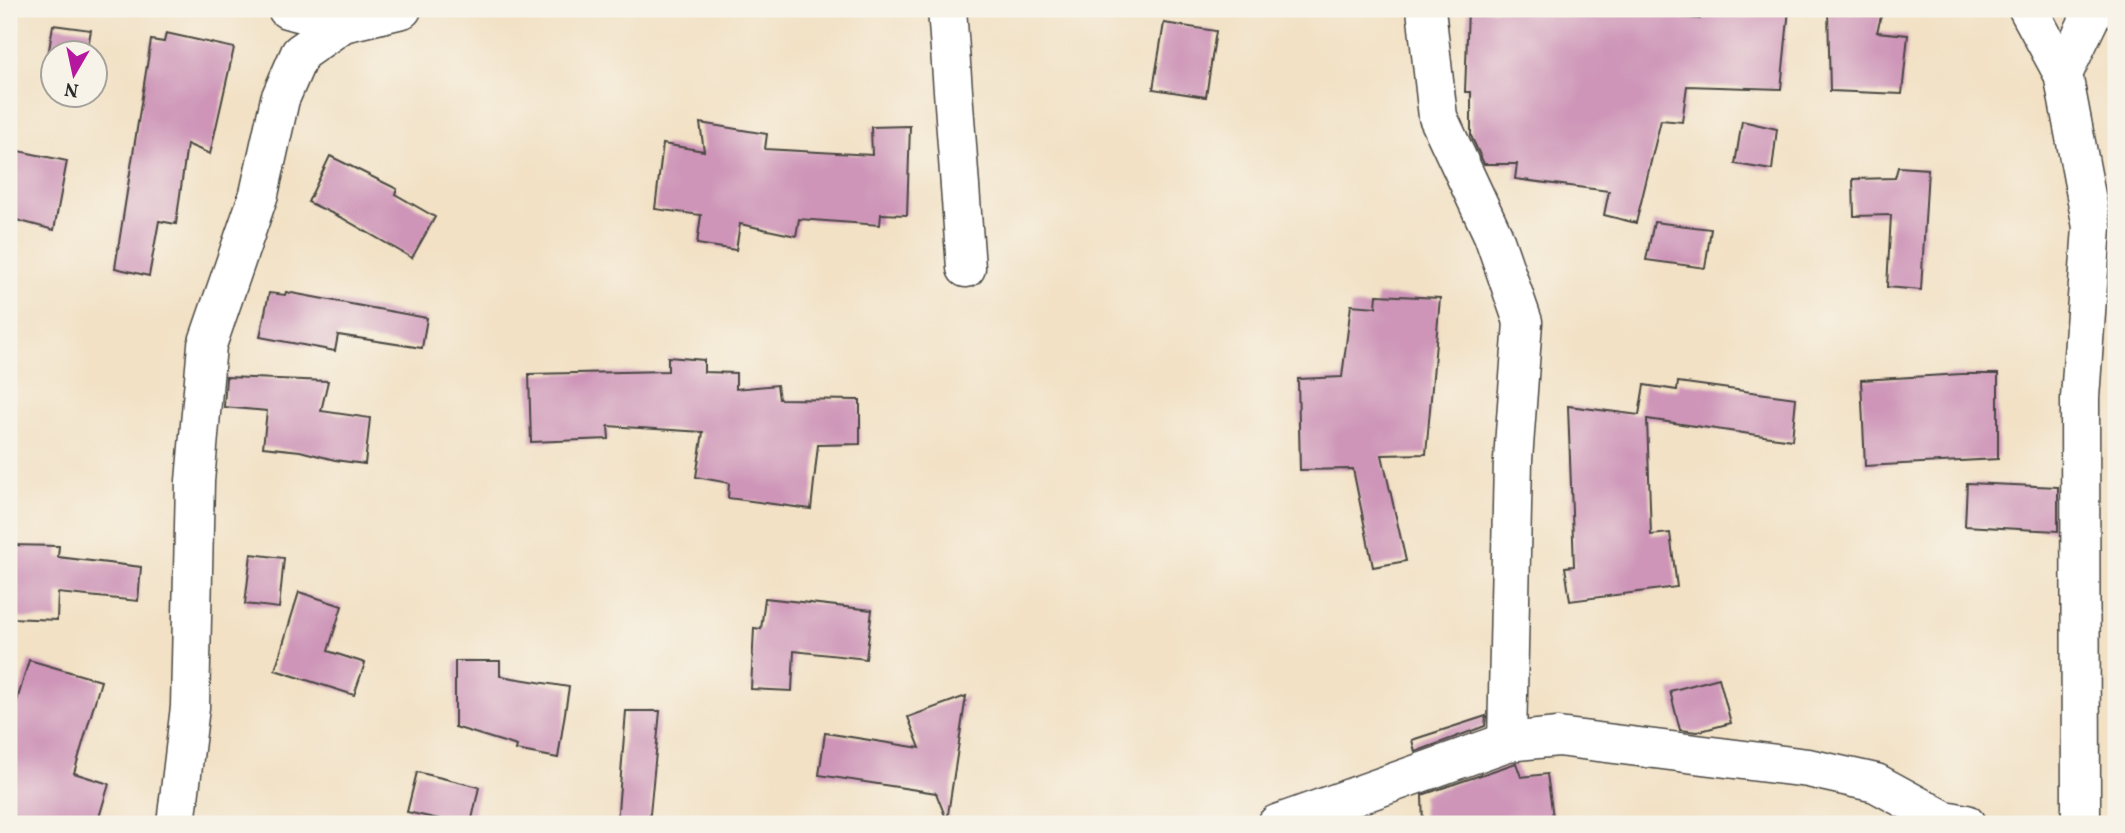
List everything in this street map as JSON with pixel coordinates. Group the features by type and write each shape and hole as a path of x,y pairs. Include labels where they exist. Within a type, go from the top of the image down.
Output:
{"street":[{"path":"287,9 343,23"},
{"path":"176,824 190,707 195,481 207,345 259,194 280,99 300,53 343,23 402,9"},
{"path":"947,9 967,268"},
{"path":"1426,9 1438,117 1493,235 1523,323 1513,460 1507,742"},
{"path":"2028,9 2063,74 2104,231 2080,398 2079,824"},
{"path":"2063,74 2094,9"},
{"path":"1277,824 1507,742 1558,737 1808,768 1875,783 1944,820 1966,824"}],"building":[{"path":"1468,9 1600,9 1700,19 1701,9 1789,9 1781,89 1687,86 1682,122 1661,120 1636,223 1604,215 1609,191 1515,179 1517,164 1484,164 1471,136 1471,92 1465,92"},
{"path":"1828,9 1883,9 1877,32 1908,35 1902,94 1830,91"},
{"path":"1164,23 1216,31 1206,97 1153,89"},
{"path":"53,25 91,30 90,38 51,38"},
{"path":"166,33 234,48 210,154 187,144 176,224 159,221 149,276 115,268 151,40 164,42"},
{"path":"1742,121 1777,129 1772,170 1735,164"},
{"path":"700,123 767,134 765,149 872,155 871,127 910,126 907,215 881,214 880,225 799,219 796,236 740,224 736,250 697,244 701,215 655,209 663,144 704,151"},
{"path":"9,149 67,161 54,230 9,218"},
{"path":"330,156 397,189 395,194 435,217 412,258 308,202"},
{"path":"1898,167 1928,169 1921,290 1887,287 1891,215 1854,216 1853,179 1895,178"},
{"path":"1654,222 1711,229 1705,268 1646,260"},
{"path":"286,292 427,318 422,348 338,335 335,351 260,337 269,293 285,295"},
{"path":"1377,295 1440,298 1426,454 1382,455 1406,561 1373,567 1353,469 1300,470 1298,379 1342,377 1351,305 1376,307"},
{"path":"668,357 704,360 704,372 736,373 736,389 777,385 779,399 860,400 860,444 818,445 811,509 728,498 729,483 696,477 703,432 608,426 609,439 531,442 529,374 668,371"},
{"path":"1998,374 1998,459 1865,466 1861,380"},
{"path":"226,377 328,381 321,411 370,418 365,464 300,451 263,447 267,411 224,407"},
{"path":"1678,382 1796,398 1792,440 1647,419 1651,535 1670,533 1677,587 1570,601 1565,567 1574,566 1568,406 1639,415 1644,385 1677,390"},
{"path":"1967,483 2058,487 2058,531 1965,526"},
{"path":"9,545 59,546 58,557 141,567 138,601 58,593 57,620 9,618"},
{"path":"251,554 284,558 279,608 245,604"},
{"path":"299,592 342,606 328,651 365,663 354,695 275,670"},
{"path":"765,598 872,610 866,659 794,651 792,691 751,689 754,628 761,629"},
{"path":"29,660 101,681 74,773 109,784 97,824 9,824 9,728"},
{"path":"455,661 500,661 500,676 569,687 558,758 516,750 517,746 455,727"},
{"path":"1719,678 1731,723 1697,732 1680,730 1670,691"},
{"path":"966,696 947,821 936,793 819,775 825,733 920,748 908,717"},
{"path":"626,711 660,711 649,824 617,824"},
{"path":"1486,716 1485,726 1415,752 1412,740"},
{"path":"1516,763 1521,777 1547,774 1554,824 1423,824 1422,795"},
{"path":"417,772 479,787 471,824 407,812"}]}
